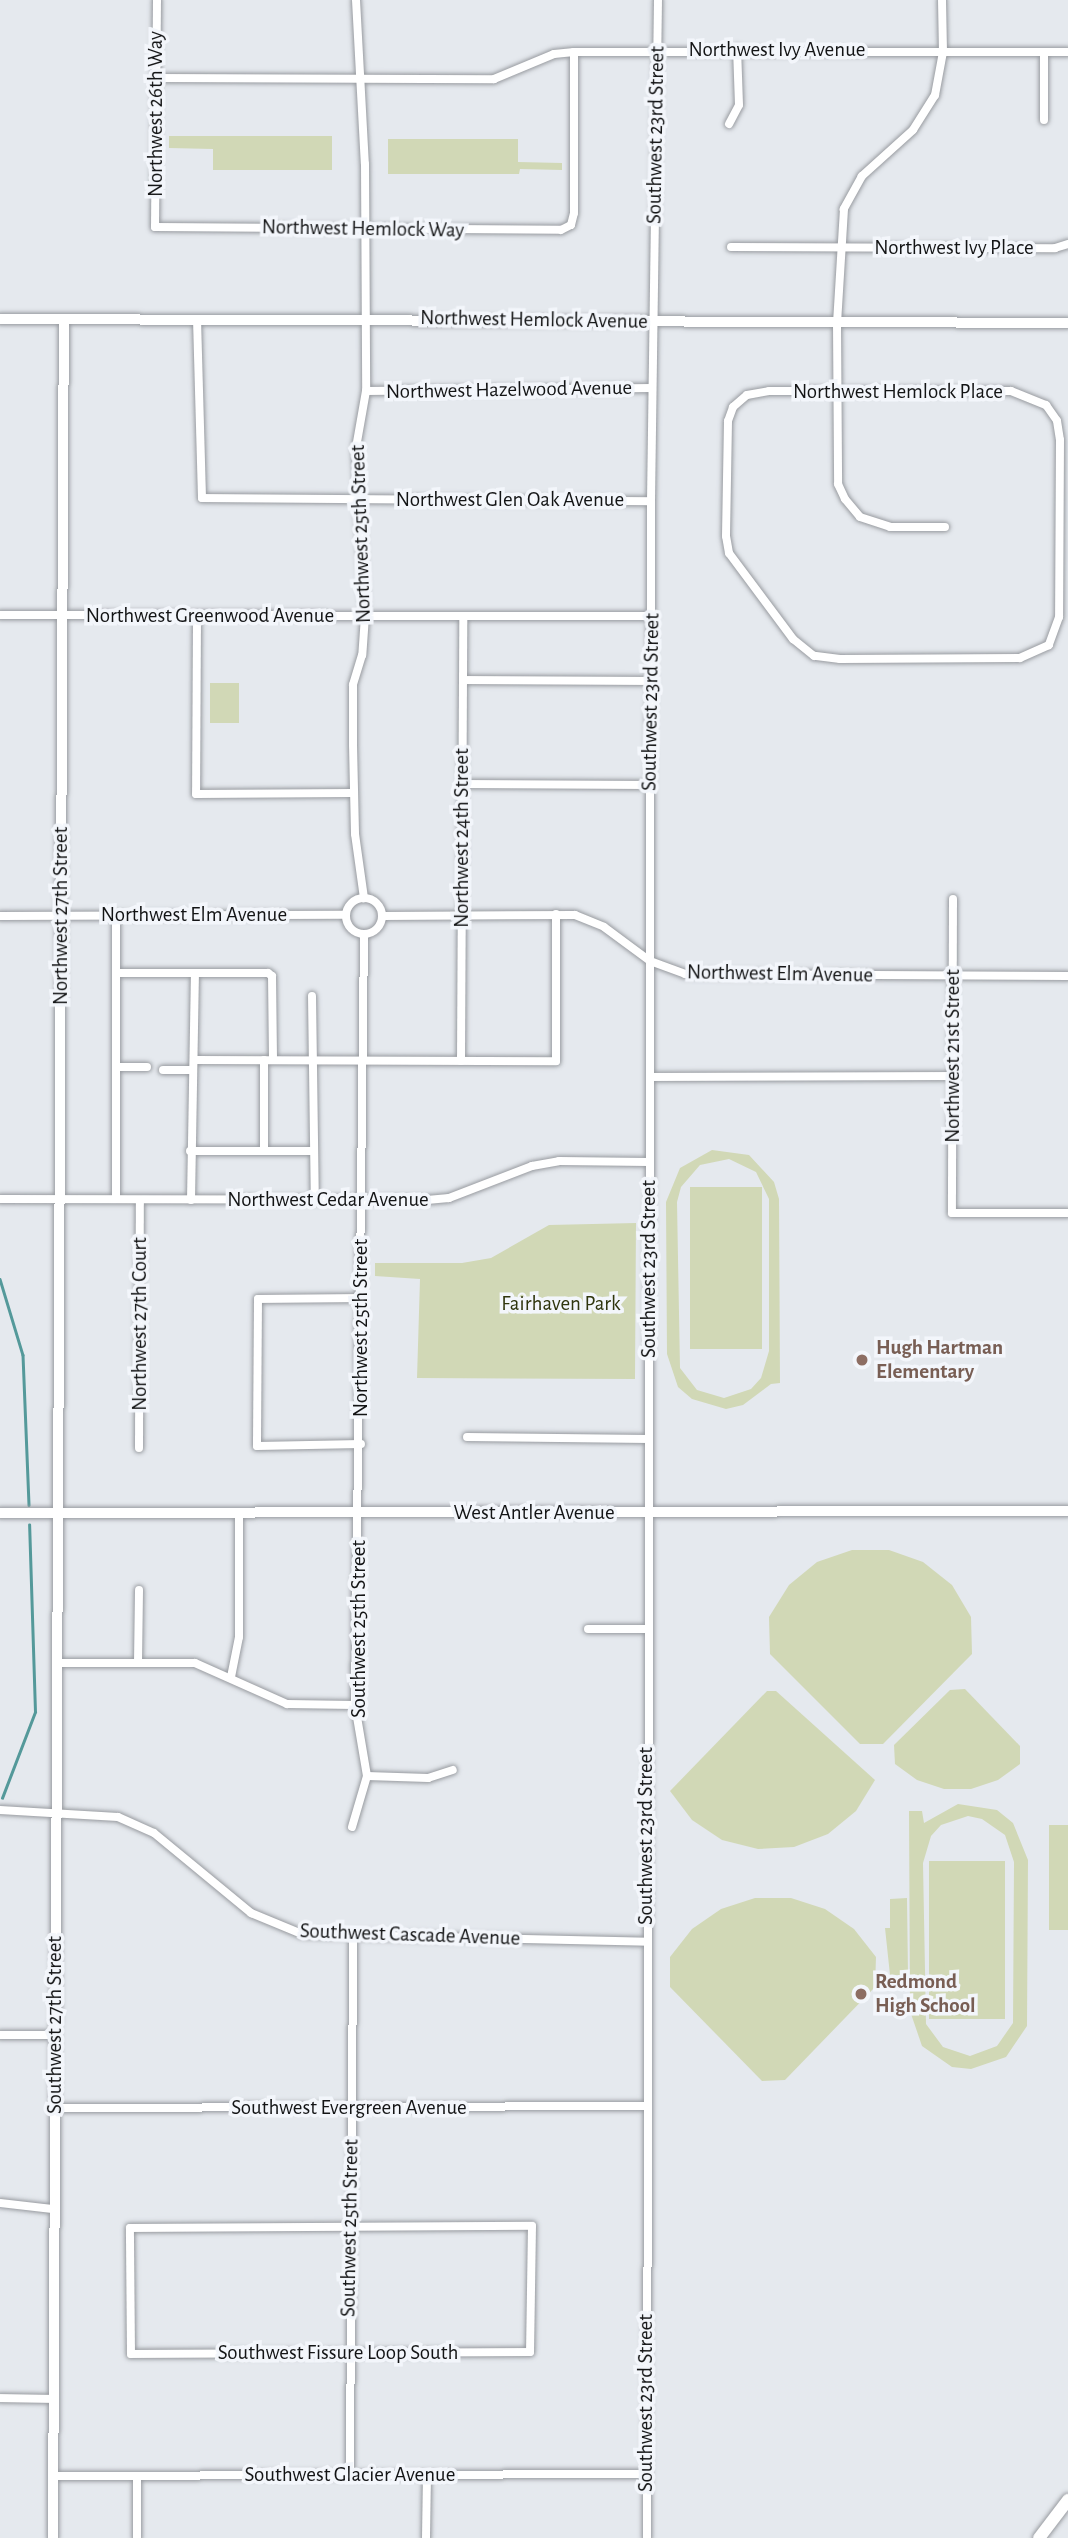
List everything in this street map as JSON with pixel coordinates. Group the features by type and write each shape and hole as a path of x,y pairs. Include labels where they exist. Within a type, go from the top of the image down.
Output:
{"main road":[{"path":"1039,2538 1068,2500"}],"street":[{"name":"Northwest 26th Way","path":"155,227 157,0"},
{"name":"Northwest 25th Street","path":"356,0 366,229 366,391 356,448 362,499 365,616 362,655 353,685 353,793 364,898"},
{"name":"Southwest 23rd Street","path":"647,2538 644,2106 653,616 651,501 658,0"},
{"path":"942,0 943,52 935,96 913,130 862,176 844,209 837,324 838,484 845,499 860,517 890,527 944,527"},
{"name":"Northwest Ivy Avenue","path":"156,78 359,75 494,79 554,54 573,52 737,49 1068,52"},
{"path":"729,124 739,105 737,49"},
{"name":"Northwest Hemlock Way","path":"155,227 545,231 570,225 575,198 573,52"},
{"path":"1044,52 1044,120"},
{"name":"Northwest Ivy Place","path":"731,247 1055,248 1068,244"},
{"name":"Northwest Glen Oak Avenue","path":"197,318 202,498 651,501"},
{"name":"Northwest Hemlock Avenue","path":"0,319 1068,323"},
{"name":"Northwest 27th Street","path":"58,1512 64,319"},
{"name":"Northwest Hazelwood Avenue","path":"366,391 652,388"},
{"name":"Northwest Hemlock Place","path":"1011,391 1046,405 1057,421 1064,519 1059,617 1049,645 1020,658 814,656 793,639 729,553 728,421 733,407 747,395 1011,391"},
{"name":"Northwest Greenwood Avenue","path":"0,615 653,616"},
{"path":"197,616 196,794 353,793"},
{"name":"Northwest 24th Street","path":"461,1060 463,616"},
{"path":"463,680 652,681"},
{"path":"462,784 650,785"},
{"path":"364,898 374,902 382,916 378,926 364,934 353,931 345,915 354,901 364,898"},
{"name":"Northwest 21st Street","path":"954,899 952,1213 1068,1213"},
{"path":"195,1060 556,1061 556,914"},
{"name":"Northwest Elm Avenue","path":"382,916 556,914 590,919 650,961 685,974 1068,976"},
{"path":"116,915 116,1199"},
{"name":"Northwest Elm Avenue","path":"0,916 345,915"},
{"name":"Northwest 25th Street","path":"360,1513 364,934"},
{"path":"116,973 272,976 264,1151"},
{"path":"191,1200 190,1070 195,1060 195,973"},
{"path":"312,996 315,1200"},
{"path":"116,1067 147,1067"},
{"path":"163,1070 190,1070"},
{"path":"650,1077 953,1076"},
{"path":"190,1151 314,1151"},
{"name":"Northwest Cedar Avenue","path":"0,1199 449,1198 559,1161 649,1162"},
{"name":"Northwest 27th Court","path":"139,1448 140,1200"},
{"path":"360,1298 258,1299 257,1446 361,1444"},
{"path":"467,1437 649,1438"},
{"name":"West Antler Avenue","path":"0,1513 1068,1511"},
{"name":"Southwest 27th Street","path":"53,2538 58,1512"},
{"path":"231,1676 239,1637 239,1513"},
{"name":"Southwest 25th Street","path":"352,1827 367,1776 355,1705 360,1513"},
{"path":"138,1663 139,1590"},
{"path":"589,1629 648,1629"},
{"path":"57,1663 195,1663 231,1676 287,1704 355,1705"},
{"path":"367,1776 428,1778 453,1770"},
{"name":"Southwest Cascade Avenue","path":"0,1810 56,1810 118,1817 153,1833 251,1913 276,1926 302,1934 353,1938 645,1942"},
{"name":"Southwest 25th Street","path":"350,2476 353,1938"},
{"path":"0,2035 55,2035"},
{"name":"Southwest Evergreen Avenue","path":"55,2108 644,2106"},
{"path":"0,2203 53,2208"},
{"name":"Southwest Fissure Loop South","path":"532,2226 530,2352 131,2354 130,2228 351,2228 532,2226"},
{"path":"0,2398 53,2399"},
{"name":"Southwest Glacier Avenue","path":"53,2476 647,2474"},
{"path":"137,2476 137,2538"},
{"path":"426,2538 427,2476"}],"green space":[{"path":"169,136 332,136 332,170 213,170 213,149 169,148"},
{"path":"388,139 518,139 518,162 562,163 562,170 520,169 519,174 388,174"},
{"path":"210,683 239,683 239,723 210,723"},
{"path":"712,1150 749,1155 774,1182 779,1199 780,1383 771,1384 743,1405 726,1409 692,1399 678,1387 667,1354 666,1202 680,1168","holes":["729,1159 756,1172 769,1199 769,1351 761,1378 751,1389 724,1398 697,1390 680,1368 677,1202 681,1187 700,1165"]},
{"path":"690,1187 762,1187 762,1349 690,1349"},
{"name":"Fairhaven Park","path":"636,1223 635,1379 417,1378 420,1279 375,1276 375,1263 462,1263 491,1258 549,1225"},
{"path":"852,1550 889,1550 923,1562 952,1585 971,1617 972,1654 883,1744 860,1744 770,1654 769,1617 789,1585 817,1562"},
{"path":"965,1689 1020,1746 1020,1764 998,1780 971,1789 944,1789 917,1780 895,1764 894,1745 950,1690"},
{"path":"767,1691 776,1691 875,1780 856,1811 828,1834 794,1847 758,1849 722,1840 692,1820 670,1791"},
{"path":"958,1804 997,1810 1013,1823 1028,1860 1027,2026 1006,2057 971,2069 952,2067 922,2046 910,2011 909,1811 922,1811 924,1823","holes":["968,1816 982,1819 1005,1835 1014,1862 1013,2023 997,2046 970,2056 943,2047 926,2024 923,1863 931,1836 941,1825"]},
{"path":"1049,1825 1068,1825 1068,1930 1049,1930"},
{"path":"929,1861 1005,1861 1005,2019 929,2019"},
{"path":"755,1898 791,1898 825,1909 854,1929 876,1957 875,1987 785,2080 762,2081 670,1987 670,1957 692,1929 721,1909"},
{"path":"907,1898 908,1975 890,1975 885,1928 890,1928 890,1899"}],"waterway":[{"path":"0,1279 23,1355 29,1505"},
{"path":"2,1798 35,1712 29,1525"}],"place":[{"name":"Hugh Hartman Elementary","path":"862,1360"},
{"name":"Redmond High School","path":"861,1994"}]}
